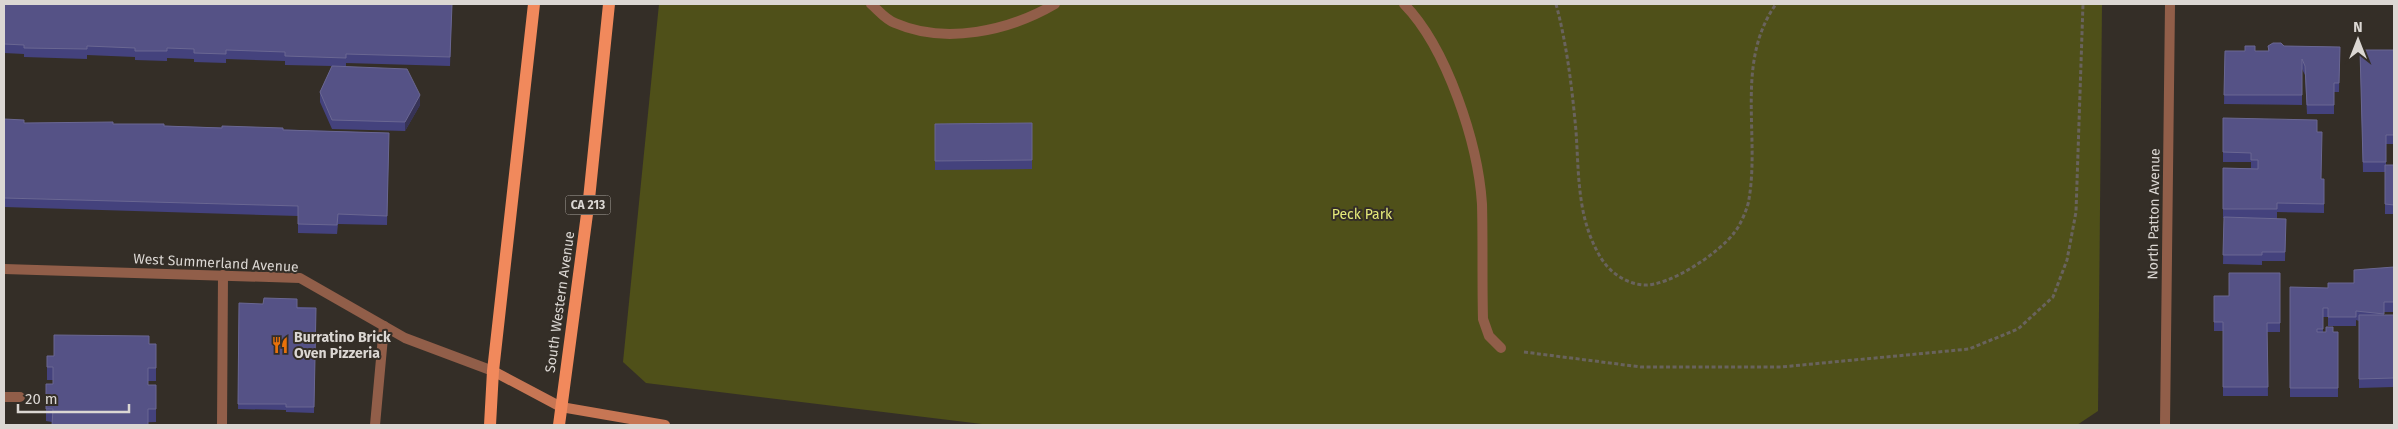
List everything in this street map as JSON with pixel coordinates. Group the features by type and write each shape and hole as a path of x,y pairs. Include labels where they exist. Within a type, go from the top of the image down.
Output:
{"main road":[{"path":"490,425 493,371 534,4"},
{"name":"South Western Avenue","path":"559,425 589,200 609,4"},
{"name":"West Summerland Avenue","path":"493,371 561,406 665,425"}],"street":[{"path":"871,4 893,23 927,33 971,33 1011,23 1055,4"},
{"path":"1404,4 1414,14 1438,52 1457,97 1476,161 1482,204 1483,319 1489,336 1501,348"},
{"name":"North Patton Avenue","path":"2165,425 2170,4"},
{"name":"West Summerland Avenue","path":"4,268 300,278 405,338 493,371"},
{"path":"222,425 223,275"},
{"path":"375,425 384,326"},
{"path":"4,397 20,397"}],"path":[{"path":"1556,4 1570,75 1580,197 1588,232 1602,260 1621,279 1645,285 1672,279 1706,258 1735,233 1749,201 1752,158 1751,92 1753,56 1768,14 1776,4"},
{"path":"1501,348 1641,368 1781,367 1969,350 2018,329 2053,297 2067,260 2076,212 2083,4"}],"green space":[{"name":"Peck Park","path":"659,4 2102,4 2098,411 2077,425 990,425 646,383 623,362"}],"building":[{"path":"4,4 452,4 450,57 346,54 346,58 285,56 285,52 226,50 226,54 194,53 194,49 167,48 167,51 135,51 135,48 87,46 87,49 24,48 24,45 4,44"},
{"path":"2273,43 2281,43 2284,46 2340,47 2339,83 2334,83 2334,105 2307,105 2305,66 2302,59 2302,95 2224,95 2225,51 2245,51 2245,46 2255,46 2255,51 2269,51 2268,46"},
{"path":"2360,50 2394,50 2394,135 2386,135 2386,162 2363,162"},
{"path":"332,66 407,69 420,95 405,122 332,120 320,92"},
{"path":"2223,118 2317,120 2317,132 2322,132 2321,179 2324,179 2324,204 2277,203 2277,209 2223,209 2223,168 2258,169 2258,160 2251,160 2251,153 2223,152"},
{"path":"4,119 24,120 24,123 113,122 113,124 164,124 164,126 222,128 222,126 389,133 387,216 338,214 337,225 298,224 298,206 4,198"},
{"path":"1032,123 1032,160 935,161 935,124"},
{"path":"2385,165 2394,165 2394,205 2385,204"},
{"path":"2224,217 2286,219 2285,252 2262,252 2262,255 2223,255"},
{"path":"2394,267 2394,302 2384,302 2384,314 2356,311 2356,317 2328,317 2328,308 2323,308 2323,329 2317,329 2317,332 2326,332 2326,327 2333,327 2333,332 2338,332 2338,388 2290,388 2290,287 2328,288 2328,283 2354,283 2354,270"},
{"path":"2229,273 2280,273 2280,323 2267,323 2268,387 2223,387 2223,322 2214,322 2214,296 2229,296"},
{"path":"264,298 297,299 297,308 316,308 314,407 286,407 286,404 238,404 239,303 263,304"},
{"path":"2359,315 2394,315 2394,378 2359,379"},
{"path":"54,335 149,336 149,344 156,344 156,368 148,368 148,385 156,385 156,409 148,409 148,425 52,425 53,409 46,409 46,384 53,384 53,367 47,367 47,356 54,356"}],"place":[{"name":"Burratino Brick Oven Pizzeria","path":"280,345"}]}
